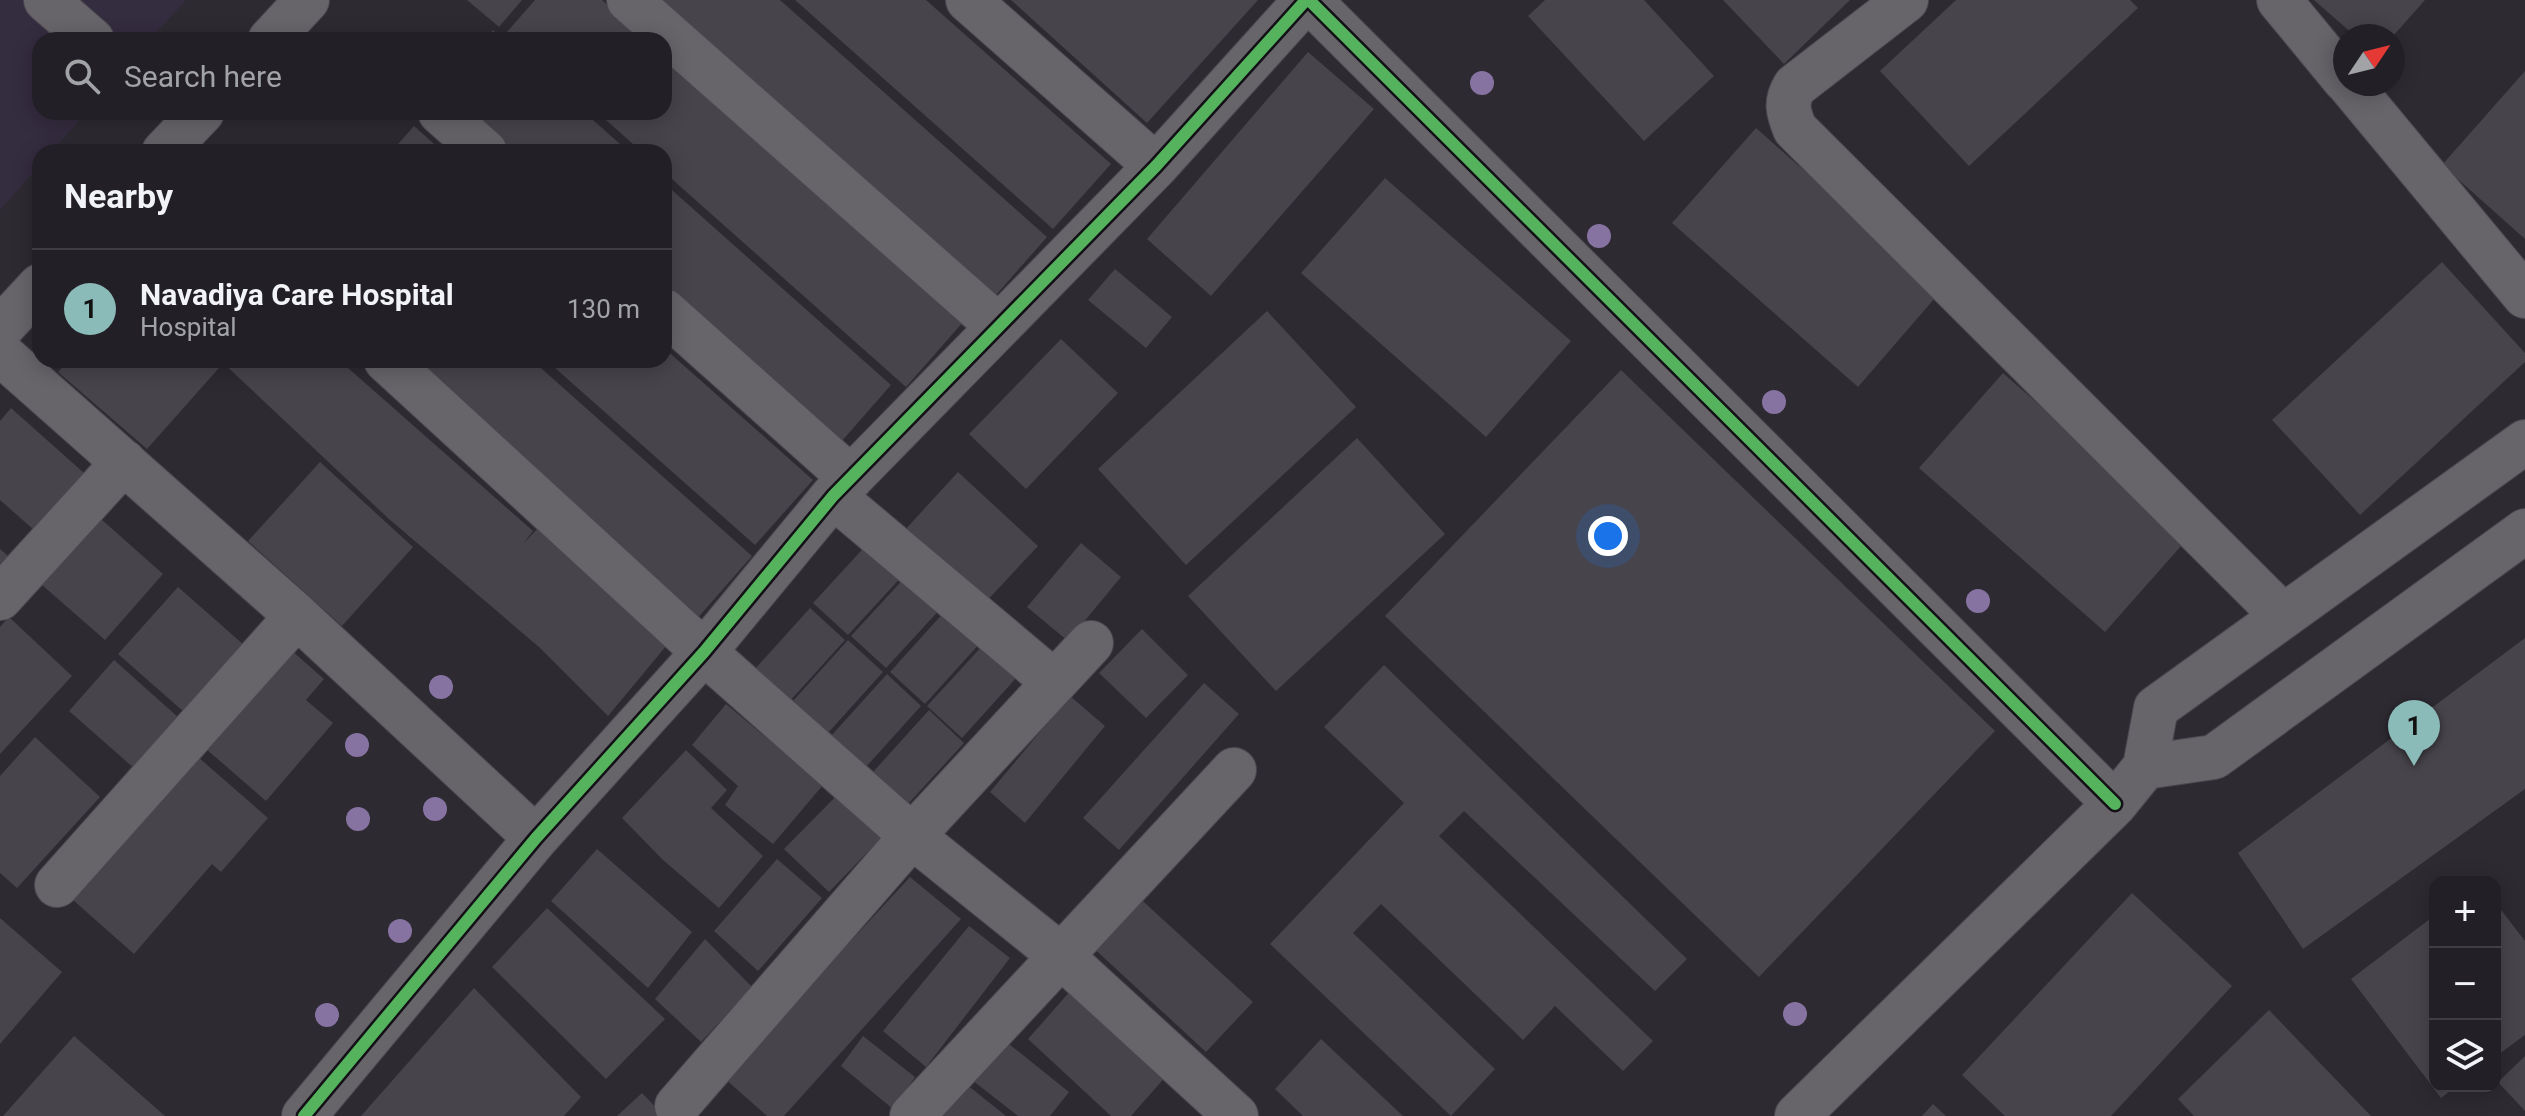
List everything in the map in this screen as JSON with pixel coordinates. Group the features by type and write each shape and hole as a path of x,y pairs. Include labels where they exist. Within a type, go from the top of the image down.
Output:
{"street":[{"path":"46,0 83,32"},
{"path":"277,32 307,0"},
{"path":"629,0 665,32"},
{"path":"968,0 1156,166"},
{"path":"304,1116 536,838 704,652 842,487 1156,166 1308,0 2115,804"},
{"path":"1906,0 1795,86 1787,99 1788,113 1795,129 2282,615"},
{"path":"2279,0 2333,65"},
{"path":"672,38 998,326"},
{"path":"2359,96 2525,296"},
{"path":"449,120 476,144"},
{"path":"0,329 32,295"},
{"path":"672,319 842,487 1053,681"},
{"path":"0,353 297,616 536,838"},
{"path":"395,368 704,652 912,836 1060,955 1236,1116"},
{"path":"1797,1116 2115,804 2145,767 2156,708 2525,442"},
{"path":"0,598 124,462"},
{"path":"2145,767 2214,757 2525,531"},
{"path":"57,885 297,616"},
{"path":"677,1106 912,836 1091,643"},
{"path":"912,1116 1234,770"}],"shaded area":[{"path":"0,0 186,0 157,32 32,32 32,120 80,120 58,144 32,144 32,174 0,210"}],"building":[{"path":"467,0 522,0 499,27"},
{"path":"535,0 602,0 638,32 507,32"},
{"path":"648,0 780,0 1047,237 989,303"},
{"path":"795,0 926,0 1111,164 1053,229"},
{"path":"1011,0 1258,0 1147,123"},
{"path":"1545,0 1644,0 1714,76 1644,141 1528,16"},
{"path":"1723,0 1850,0 1784,64"},
{"path":"1956,0 2130,0 2138,8 1969,166 1880,71"},
{"path":"2314,0 2425,0 2404,24 2341,24"},
{"path":"1308,52 1374,109 1211,296 1147,239"},
{"path":"672,62 964,321 906,387 672,179 672,144 633,144 606,120 672,120"},
{"path":"2525,71 2525,239 2442,165"},
{"path":"462,120 593,120 620,144 489,144"},
{"path":"414,126 434,144 398,144"},
{"path":"1756,128 1941,291 1858,387 1672,223"},
{"path":"1385,178 1571,341 1486,437 1301,273"},
{"path":"672,190 891,385 834,450 672,307"},
{"path":"2442,262 2525,353 2525,362 2360,515 2272,420"},
{"path":"1115,269 1172,317 1146,348 1088,300"},
{"path":"1267,311 1356,407 1186,565 1098,469"},
{"path":"1061,339 1118,393 1026,489 969,434"},
{"path":"672,355 813,480 755,545 555,368 672,368"},
{"path":"62,368 219,368 147,449 58,372"},
{"path":"229,368 348,368 533,531 523,544 538,528 667,645 608,716 540,648 389,519"},
{"path":"410,368 541,368 752,556 695,621"},
{"path":"1621,370 1995,731 1759,977 1385,616"},
{"path":"2003,373 2189,537 2105,632 1919,468"},
{"path":"11,408 84,473 34,530 0,500 0,421"},
{"path":"1357,438 1445,534 1276,691 1188,596"},
{"path":"320,462 413,547 342,626 248,541"},
{"path":"958,472 1038,546 982,606 903,532"},
{"path":"101,519 163,574 105,640 42,585"},
{"path":"870,541 905,573 848,635 813,603"},
{"path":"1081,543 1121,577 1068,641 1027,607"},
{"path":"0,549 15,562 0,578"},
{"path":"908,574 943,606 886,668 851,636"},
{"path":"178,587 244,645 184,712 118,654"},
{"path":"810,608 845,640 789,702 754,670"},
{"path":"946,610 981,642 925,704 890,672"},
{"path":"9,617 72,676 0,754 0,627"},
{"path":"1142,629 1188,675 1146,718 1099,673"},
{"path":"2525,638 2525,789 2303,949 2238,853"},
{"path":"848,640 883,672 827,734 792,702"},
{"path":"283,643 324,679 306,700 333,723 266,801 198,742"},
{"path":"984,644 1018,676 962,738 927,706"},
{"path":"114,660 179,718 135,769 69,711"},
{"path":"1384,665 1687,959 1655,991 1464,811 1439,836 1653,1041 1623,1071 1555,1006 1523,1040 1381,904 1353,933 1495,1069 1451,1116 1270,944 1404,803 1324,727"},
{"path":"887,674 921,706 865,768 831,736"},
{"path":"1204,683 1239,714 1119,850 1083,818"},
{"path":"1070,696 1105,726 1025,823 990,792"},
{"path":"726,704 823,785 773,844 725,805 738,786 692,745"},
{"path":"929,710 964,743 908,804 873,772"},
{"path":"35,737 100,797 17,888 0,873 0,776"},
{"path":"190,750 268,818 221,872 212,864 134,954 64,892"},
{"path":"686,750 727,790 711,808 763,856 719,908 663,860 622,818"},
{"path":"843,789 886,833 829,892 784,849"},
{"path":"597,849 692,932 648,988 551,901"},
{"path":"777,859 822,898 758,971 714,931"},
{"path":"910,877 961,919 784,1116 767,1116 724,1078"},
{"path":"1134,893 1253,1002 1206,1052 1088,943"},
{"path":"2132,893 2232,986 2111,1116 2005,1116 1962,1075"},
{"path":"547,908 665,1019 606,1079 492,967"},
{"path":"2501,910 2525,941 2525,1035 2501,1053"},
{"path":"0,918 62,972 0,1044"},
{"path":"2429,920 2429,1082 2351,979"},
{"path":"969,926 1010,958 926,1067 883,1031"},
{"path":"705,939 752,987 701,1042 655,999"},
{"path":"474,988 581,1097 564,1116 361,1116"},
{"path":"1072,989 1168,1074 1131,1116 1111,1116 1028,1039"},
{"path":"2269,1010 2371,1116 2194,1116 2178,1099"},
{"path":"74,1036 165,1116 3,1116"},
{"path":"863,1036 915,1077 893,1109 841,1066"},
{"path":"1321,1039 1403,1116 1303,1116 1275,1089"},
{"path":"1004,1040 1069,1092 1050,1116 1018,1116 972,1080"},
{"path":"2525,1056 2525,1111 2501,1085 2501,1079"},
{"path":"966,1084 1006,1116 941,1116"},
{"path":"642,1093 664,1116 617,1116"},
{"path":"1933,1104 1946,1116 1922,1116"}],"cycle path":[{"path":"304,1116 536,838 704,652 833,496 1156,166 1306,0"},
{"path":"1309,0 2115,804"}],"place":[{"name":"Navadiya Care Hospital","path":"2414,766"}]}
